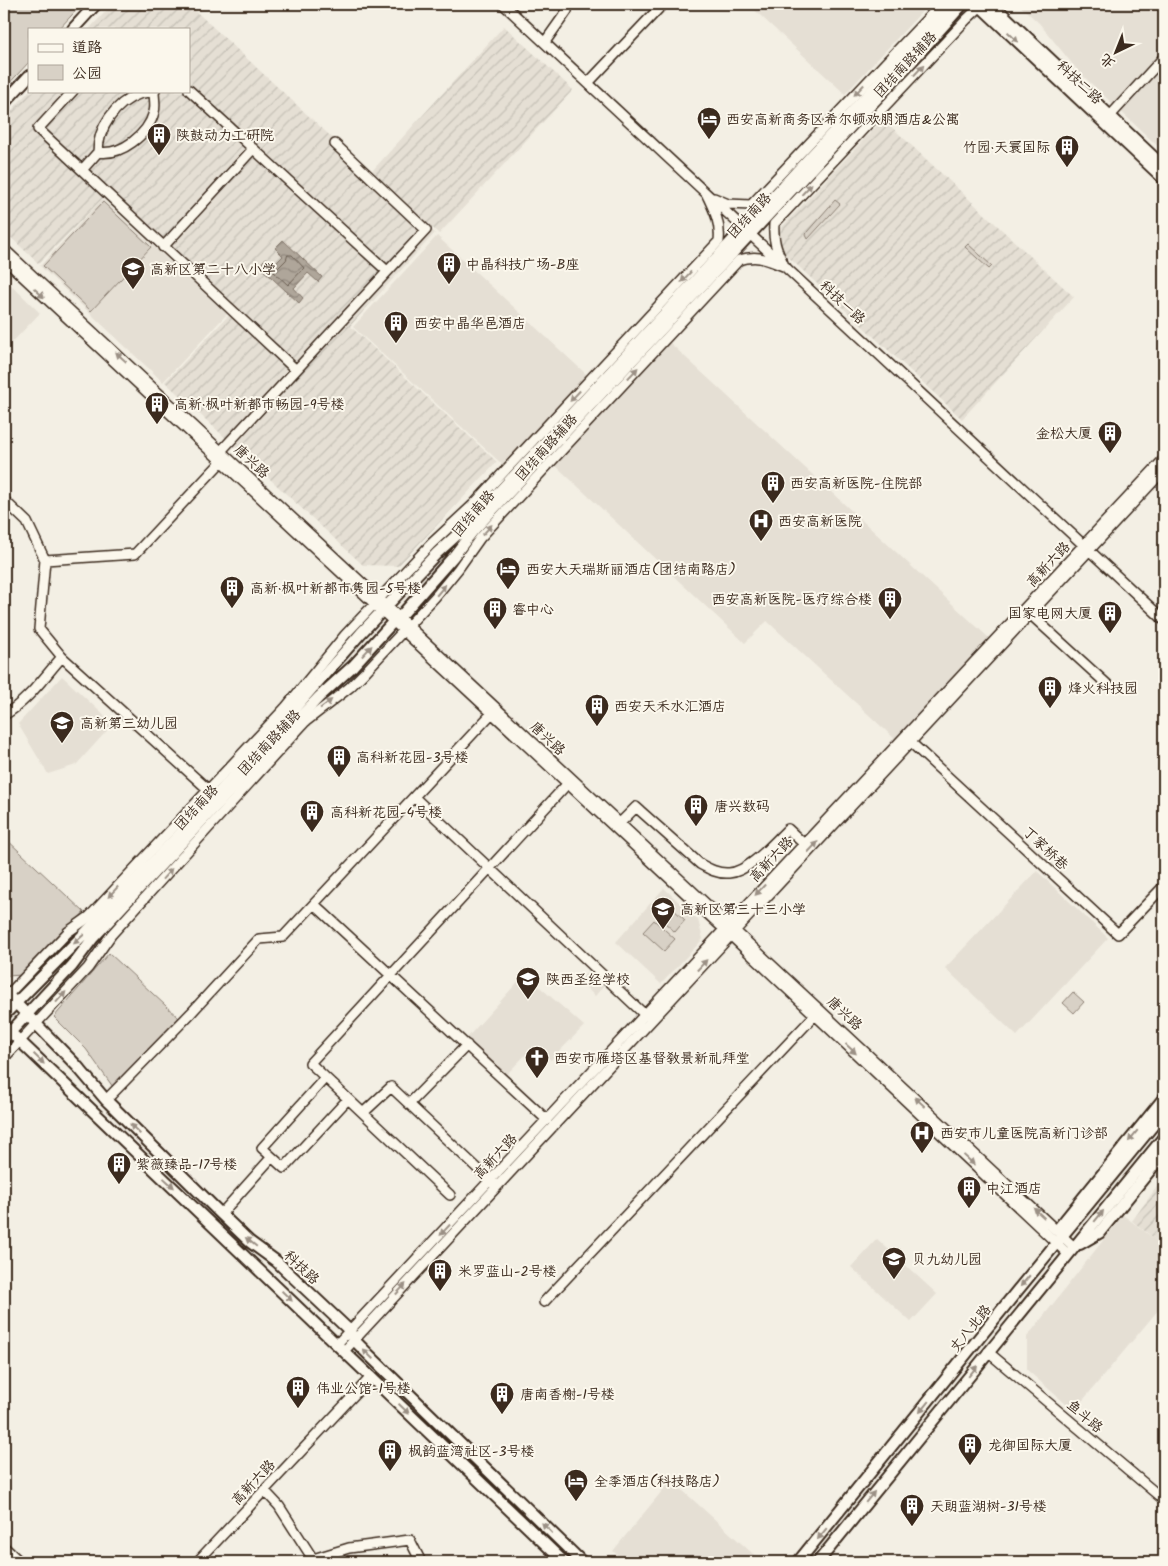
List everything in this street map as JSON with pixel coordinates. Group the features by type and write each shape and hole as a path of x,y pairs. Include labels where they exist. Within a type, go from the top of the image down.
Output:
{"main road":[{"path":"74,28 96,4"},
{"name":"团结南路","path":"6,1032 27,1014 72,966 93,938 320,696 353,666 396,620 453,557 473,531 747,232 952,4"},
{"name":"团结南路","path":"4,1015 8,997 87,931 380,605 468,524 963,4"},
{"name":"科技二路","path":"992,4 1164,168"},
{"name":"科技二路","path":"981,5 1164,179"},
{"path":"4,103 28,77"},
{"name":"科技路","path":"8,997 77,1066 106,1100 221,1214 250,1242 276,1261 582,1562"},
{"path":"6,1032 20,1041 564,1562"},
{"path":"1059,1236 1164,1098"},
{"name":"丈八北路","path":"798,1562 1059,1236 1164,1112"},
{"path":"818,1562 1164,1137"},
{"path":"1071,1250 1099,1233 1164,1153"}],"street":[{"name":"科技一路","path":"503,4 1164,620"},
{"path":"545,42 567,11 568,4"},
{"path":"588,83 663,4"},
{"name":"团结南路辅路","path":"707,195 728,204 751,205 941,4"},
{"name":"团结南路辅路","path":"786,267 775,247 773,237 774,224 981,5"},
{"path":"1110,116 1164,57"},
{"path":"190,91 387,271"},
{"path":"72,92 38,129 296,370"},
{"path":"82,170 98,152 98,139 114,112 140,94 155,92 154,111 148,124 139,136 120,151 108,154 98,152"},
{"path":"45,560 134,554 223,456 296,370 426,230 335,144"},
{"path":"163,247 253,149"},
{"name":"团结南路辅路","path":"380,605 431,544 473,505 719,241 720,230 716,212 707,195"},
{"name":"唐兴路","path":"4,249 380,605 1059,1236 1071,1250"},
{"name":"团结南路辅路","path":"4,1058 88,968 111,935 305,722 354,682 405,628 458,570 480,538 739,260 752,256 765,258 786,267"},
{"name":"唐兴路","path":"4,259 223,456"},
{"name":"高新六路","path":"494,1184 547,1120 645,1015 730,930 804,844 1030,614 1164,459"},
{"name":"高新六路","path":"341,1348 1086,548 1164,470"},
{"path":"4,500 26,522 45,560 38,629 62,657 211,793"},
{"path":"1030,614 1109,686"},
{"path":"4,715 12,711 24,700 62,657"},
{"path":"106,1100 192,1013 259,939 283,938 494,711"},
{"name":"丁家桥巷","path":"908,739 1118,934 1164,886"},
{"path":"450,1195 310,1064 569,782"},
{"name":"唐兴路","path":"569,782 620,823 815,1015 1059,1236"},
{"path":"414,797 645,1015"},
{"path":"620,823 636,807 700,864 712,871 722,873 731,874 746,868 788,828 804,844"},
{"path":"314,904 547,1120"},
{"path":"544,1302 815,1015"},
{"path":"409,1104 467,1045"},
{"path":"325,1078 262,1148 284,1168 348,1099"},
{"path":"363,1113 391,1087 494,1184"},
{"path":"221,1214 272,1157"},
{"name":"鱼斗路","path":"988,1352 1164,1500"},
{"name":"高新六路","path":"197,1562 371,1377"},
{"path":"264,1490 279,1506 310,1561 349,1548 410,1540 421,1562"},
{"path":"4,1547 20,1562"}],"shaded area":[{"path":"113,4 188,4 435,233 350,326 497,462 398,566 363,565 165,382 229,315 103,198 39,264 4,231 4,119 28,92 190,92 190,28 90,28"},
{"path":"748,4 929,4 845,94"},
{"path":"1018,4 1164,4 1164,152 1079,72 1039,23"},
{"path":"504,26 573,90 439,234 372,171"},
{"path":"883,119 1074,297 962,419 783,252 778,231"},
{"name":"高新区第二十八小学","path":"102,199 227,314 163,382 40,266"},
{"path":"437,236 587,375 503,465 353,327"},
{"path":"4,278 40,313 4,351"},
{"name":"西安高新医院","path":"669,342 989,638 895,739 767,621 745,643 554,464"},
{"name":"高新第三幼儿园","path":"62,676 113,724 76,765 48,774 18,724"},
{"path":"1037,871 1108,938 1017,1036 945,968"},
{"name":"高新区第三十三小学","path":"664,888 698,920 703,939 661,984 616,942"},
{"path":"590,969 606,983 595,996 579,981"},
{"name":"陕西圣经学校","path":"525,974 584,1026 551,1060 534,1046 505,1076 466,1039"},
{"path":"1164,1177 1164,1246 1132,1221"},
{"path":"1123,1215 1164,1246 1164,1303 1074,1411 1027,1370 1027,1337"},
{"name":"贝九幼儿园","path":"877,1239 937,1294 911,1322 851,1267"},
{"path":"671,1480 762,1562 625,1562 613,1551"}],"green space":[{"path":"4,4 82,4 60,28 28,28 28,63 4,89"},
{"path":"835,200 840,204 808,239 807,232"},
{"path":"103,202 151,247 91,311 43,266"},
{"path":"968,244 992,266 989,269 965,247"},
{"path":"4,837 84,912 66,928 22,975 7,976 4,974"},
{"path":"661,898 685,920 675,932 651,910"},
{"path":"654,920 675,939 664,951 643,932"},
{"path":"109,953 180,1019 113,1087 86,1049 54,1017"},
{"path":"1073,992 1084,1002 1074,1013 1063,1003"}],"water":[{"path":"283,240 322,277 318,282 308,273 294,288 303,298 299,303 259,266 266,258 274,265 283,256 275,248"}],"place":[{"name":"西安高新商务区希尔顿欢朋酒店&公寓","path":"709,140"},
{"name":"陕鼓动力工研院","path":"159,156"},
{"name":"竹园·天寰国际","path":"1067,168"},
{"name":"中晶科技广场-B座","path":"449,285"},
{"name":"高新区第二十八小学","path":"133,290"},
{"name":"西安中晶华邑酒店","path":"396,344"},
{"name":"高新·枫叶新都市畅园-9号楼","path":"157,425"},
{"name":"金松大厦","path":"1110,454"},
{"name":"西安高新医院-住院部","path":"773,504"},
{"name":"西安高新医院","path":"761,542"},
{"name":"西安大天瑞斯丽酒店(团结南路店)","path":"508,590"},
{"name":"高新·枫叶新都市隽园-5号楼","path":"232,609"},
{"name":"西安高新医院-医疗综合楼","path":"890,620"},
{"name":"睿中心","path":"495,630"},
{"name":"国家电网大厦","path":"1110,634"},
{"name":"烽火科技园","path":"1050,709"},
{"name":"西安天禾水汇酒店","path":"597,727"},
{"name":"高新第三幼儿园","path":"62,744"},
{"name":"高科新花园-3号楼","path":"339,778"},
{"name":"唐兴数码","path":"696,827"},
{"name":"高科新花园-4号楼","path":"312,833"},
{"name":"高新区第三十三小学","path":"663,930"},
{"name":"陕西圣经学校","path":"528,1000"},
{"name":"西安市雁塔区基督教景新礼拜堂","path":"537,1079"},
{"name":"西安市儿童医院高新门诊部","path":"922,1154"},
{"name":"紫薇臻品-17号楼","path":"119,1185"},
{"name":"中江酒店","path":"969,1209"},
{"name":"贝九幼儿园","path":"894,1280"},
{"name":"米罗蓝山-2号楼","path":"440,1292"},
{"name":"伟业公馆-1号楼","path":"298,1409"},
{"name":"唐南香榭-1号楼","path":"502,1415"},
{"name":"龙御国际大厦","path":"970,1466"},
{"name":"枫韵蓝湾社区-3号楼","path":"390,1472"},
{"name":"全季酒店(科技路店)","path":"576,1502"},
{"name":"天朗蓝湖树-31号楼","path":"912,1527"}]}
